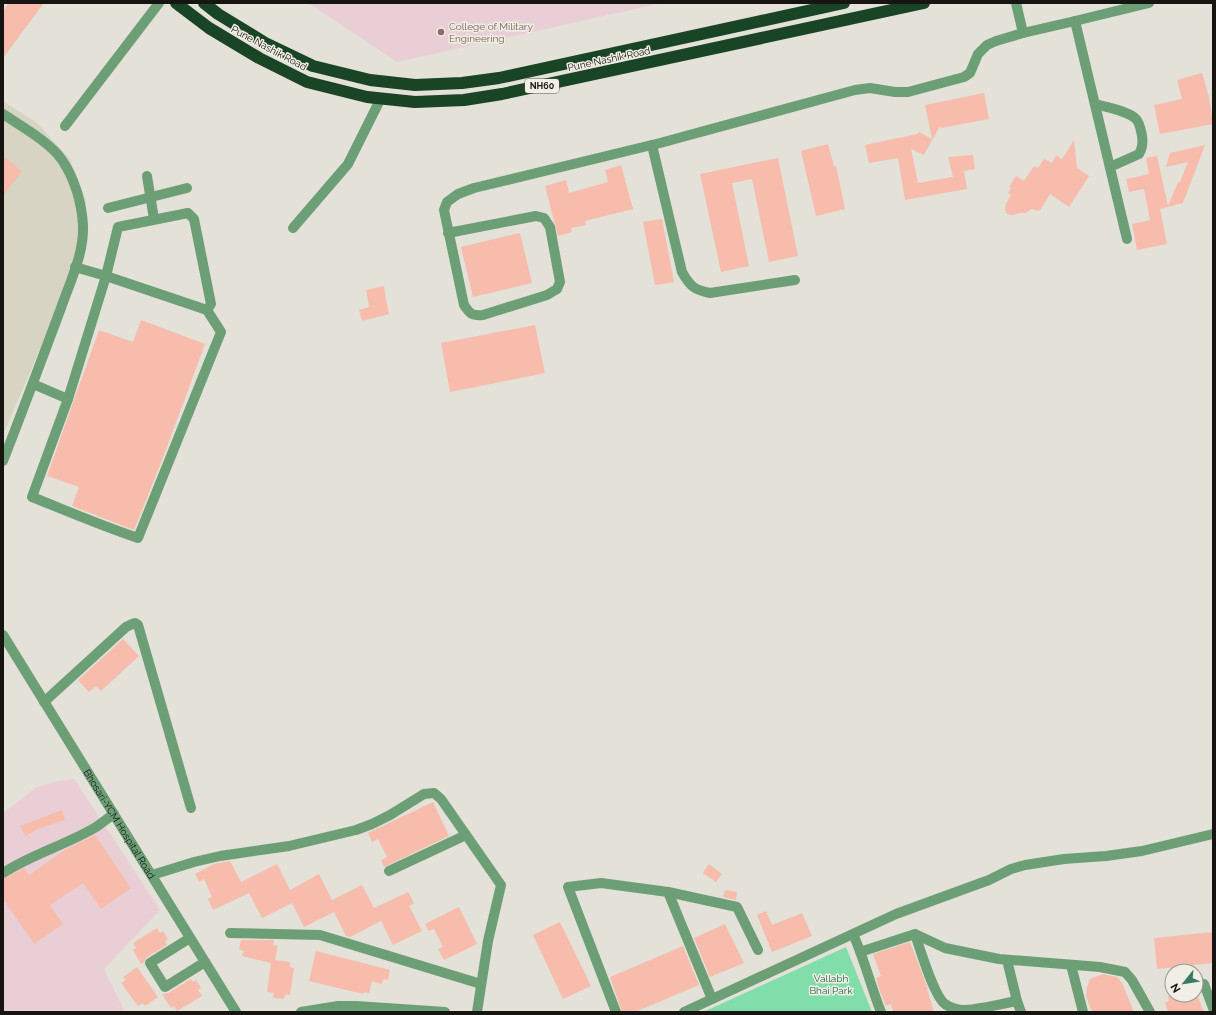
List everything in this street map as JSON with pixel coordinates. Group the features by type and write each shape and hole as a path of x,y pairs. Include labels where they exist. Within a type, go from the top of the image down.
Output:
{"highway":[{"name":"Pune Nashik Road","path":"176,3 208,28 259,58 307,82 367,97 414,102 464,100 502,94 924,3"},
{"name":"Pune Nashik Road","path":"204,3 218,14 267,44 312,66 370,80 415,85 462,83 499,78 844,3"},
{"path":"817,9 820,26"}],"street":[{"path":"65,126 158,3"},
{"path":"1016,3 1023,33"},
{"path":"448,233 536,216 544,218 550,227 560,282 557,290 548,296 483,315 475,316 469,313 464,305 448,233 444,210 447,202 458,194 474,188 652,145 855,90 870,88 896,92 908,92 964,77 970,73 978,54 987,45 1023,33 1075,22 1149,3"},
{"path":"1075,22 1127,239"},
{"path":"293,228 348,164 381,98"},
{"path":"1095,104 1128,114 1136,119 1141,129 1142,150 1139,154 1110,167"},
{"path":"3,114 40,139 62,160 72,178 78,195 83,227 79,256 33,384 3,461"},
{"path":"652,145 682,272 688,283 698,291 710,292 795,280"},
{"path":"147,176 154,220"},
{"path":"108,208 187,188"},
{"path":"75,267 106,276 207,310 221,332 138,538 107,528 32,497 68,399 106,276 118,227 188,214 194,219 211,304 207,310"},
{"path":"33,384 68,399"},
{"path":"44,702 126,628 130,625 138,625 191,808"},
{"name":"Bhosari-YCM Hospital Road","path":"3,636 236,1012"},
{"path":"152,875 194,862 220,856 289,846 356,830 372,824 424,794 434,793 441,799 501,884 488,941 477,1012"},
{"path":"3,873 30,857 96,827 114,814"},
{"path":"684,1012 896,914 989,880 1010,869 1025,865 1064,859 1106,856 1142,851 1213,834"},
{"path":"389,871 466,835"},
{"path":"616,1012 568,887 602,883 668,892 737,907 758,950"},
{"path":"668,892 712,999"},
{"path":"230,933 320,935 481,984"},
{"path":"853,934 881,1012"},
{"path":"860,952 915,934 945,948 1007,960 1100,967 1124,972 1132,980 1155,1011"},
{"path":"915,934 935,989 939,998 945,1004 953,1008 964,1010 1017,1001"},
{"path":"190,938 150,963 164,987 205,962"},
{"path":"1007,960 1021,1012"},
{"path":"1071,965 1083,1012"},
{"path":"1204,984 1213,1008"},
{"path":"301,1012 319,1011 338,1006 360,1009 440,1012"}],"shaded area":[{"name":"College of Military Engineering","path":"308,3 662,3 397,62"},
{"path":"3,101 37,123 70,159 86,201 85,244 3,435"},
{"path":"74,779 160,910 104,969 125,1012 3,1012 3,813 37,787"}],"green space":[{"name":"Vallabh Bhai Park","path":"846,947 872,1012 703,1012"}],"building":[{"path":"9,3 44,3 3,58 3,11"},
{"path":"1202,73 1209,97 1213,124 1160,134 1154,105 1182,99 1177,80"},
{"path":"984,93 989,119 941,128 940,126 924,155 911,149 918,183 953,177 948,157 973,155 975,169 964,171 967,189 905,200 898,158 869,163 865,145 917,134 919,132 932,139 925,105"},
{"path":"1074,140 1077,168 1089,176 1069,207 1050,194 1041,209 1038,211 1032,209 1025,213 1013,215 1006,213 1006,204 1011,195 1008,193 1011,188 1009,187 1016,176 1024,181 1034,166 1038,168 1044,159 1052,163 1056,155 1062,159"},
{"path":"828,144 834,166 836,166 845,209 816,216 801,151"},
{"path":"1205,145 1183,203 1160,209 1167,244 1137,250 1132,224 1150,220 1144,189 1129,192 1126,179 1149,174 1146,158 1157,156 1168,206 1188,162 1166,167 1170,153"},
{"path":"3,156 22,171 3,196"},
{"path":"778,158 798,256 769,262 752,179 732,183 749,266 721,272 700,174"},
{"path":"621,165 633,209 585,221 586,225 571,228 572,232 558,236 545,186 566,180 569,193 608,182 605,170"},
{"path":"662,219 674,282 655,285 643,222"},
{"path":"520,233 532,283 473,297 461,247"},
{"path":"384,286 389,314 362,321 359,310 369,307 366,290"},
{"path":"141,320 205,344 164,455 134,530 72,506 79,487 47,476 99,330 133,342"},
{"path":"535,325 545,373 450,392 441,343"},
{"path":"123,639 139,656 101,691 96,686 89,692 78,680"},
{"path":"433,802 449,836 384,867 381,860 387,857 378,839 372,842 368,833"},
{"path":"62,810 65,820 40,828 25,836 20,826"},
{"path":"95,835 131,888 101,909 83,883 50,905 63,924 34,944 3,899 3,879 24,868 29,875 65,850"},
{"path":"230,861 241,882 277,864 290,890 319,874 332,900 362,885 374,908 408,892 414,903 409,906 422,931 393,945 381,921 350,937 346,936 334,912 304,927 292,903 262,918 249,893 213,910 208,899 212,897 204,879 199,882 195,874 214,864"},
{"path":"709,864 722,874 716,882 703,873"},
{"path":"725,890 737,892 736,900 723,897"},
{"path":"459,907 477,944 444,960 438,949 443,947 434,929 429,931 425,924"},
{"path":"766,911 772,925 802,913 812,936 772,952 757,915"},
{"path":"560,922 591,986 563,999 533,935"},
{"path":"725,924 744,963 710,977 694,938"},
{"path":"157,928 160,933 163,931 168,939 165,941 167,945 147,957 141,964 133,950 136,948 133,943"},
{"path":"1213,932 1213,963 1164,963 1164,968 1157,969 1154,938"},
{"path":"241,940 274,940 273,945 278,946 275,960 290,962 290,967 294,968 290,995 285,994 284,999 273,998 274,993 267,992 271,963 242,956 244,951 239,950"},
{"path":"910,942 928,989 934,1012 893,1012 891,1004 886,1006 880,991 876,978 881,976 873,954"},
{"path":"683,946 699,985 635,1012 622,1012 610,977"},
{"path":"316,951 390,970 388,980 383,979 382,984 372,981 369,993 364,992 363,994 309,981"},
{"path":"137,967 158,997 145,1006 143,1003 138,1006 121,983 126,980 123,977"},
{"path":"1103,974 1117,977 1122,983 1134,1012 1092,1012 1086,996 1087,987 1090,979"},
{"path":"191,979 193,982 196,980 201,988 198,990 202,996 177,1011 174,1006 171,1008 162,994 168,993"},
{"path":"1165,1003 1200,1003 1204,1012 1168,1012"}],"place":[{"name":"College of Military Engineering","path":"441,32"}]}
